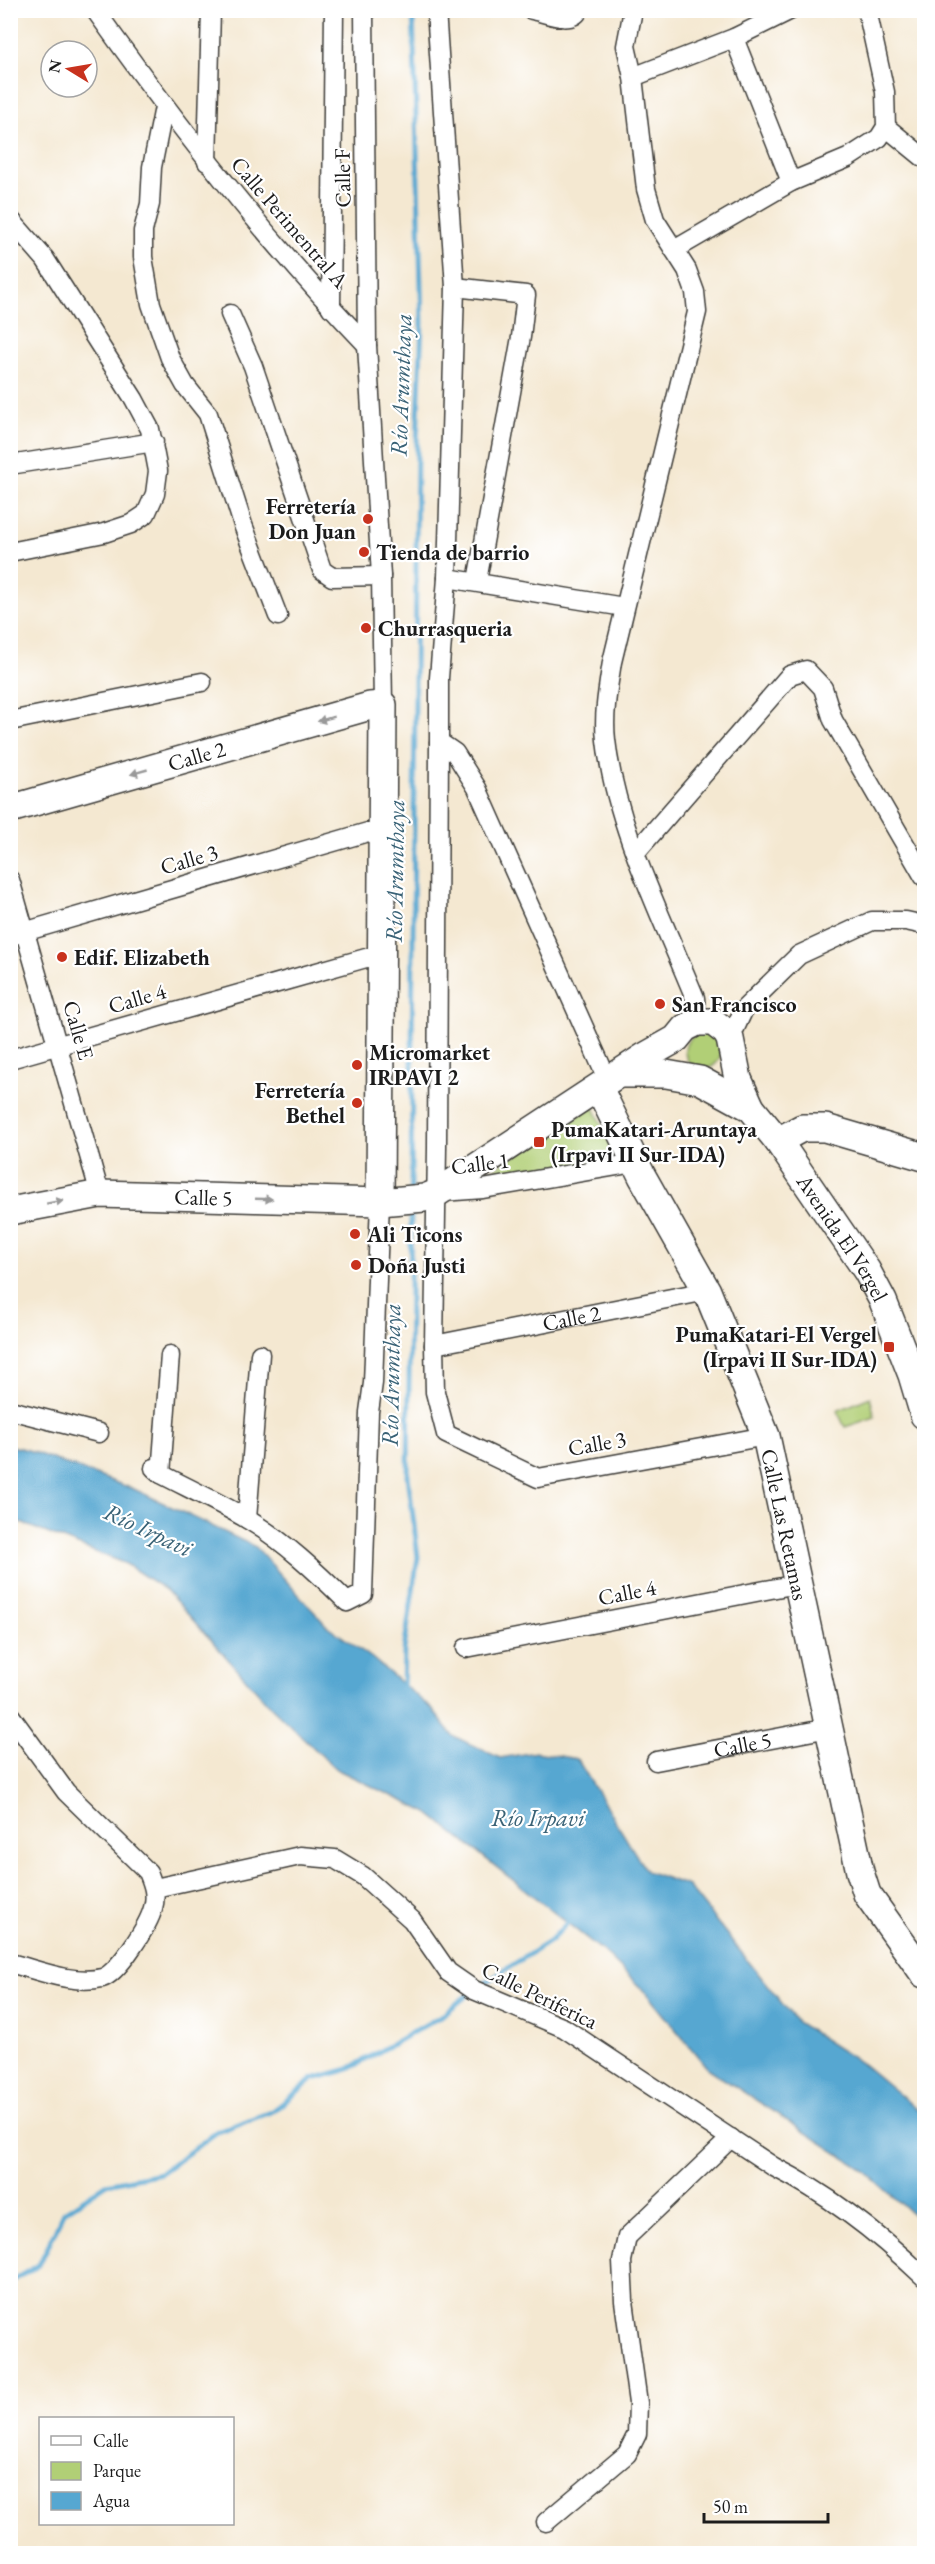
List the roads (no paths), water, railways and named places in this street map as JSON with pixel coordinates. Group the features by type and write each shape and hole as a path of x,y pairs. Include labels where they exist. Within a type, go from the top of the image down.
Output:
{"main road":[{"name":"Calle 2","path":"10,809 370,706 383,705"},
{"path":"383,705 380,958 410,1198 609,1081 676,1039 685,1028 697,1022 713,1022 726,1032 738,1079 751,1108"},
{"path":"676,1039 674,1050 676,1061 694,1079"},
{"path":"694,1079 718,1075 725,1069 731,1047"},
{"path":"609,1081 666,1074 694,1079 751,1108"},
{"name":"Calle Las Retamas","path":"609,1081 635,1163 707,1291 765,1437 860,1872 867,1894 924,1974"},
{"name":"Avenida El Vergel","path":"751,1108 778,1141 867,1271 918,1374 924,1415"},
{"path":"778,1141 802,1128 825,1128 924,1157"},
{"name":"Calle 5","path":"10,1211 100,1194 410,1198"}],"street":[{"path":"95,10 164,107 207,162"},
{"name":"Calle Perimentral A","path":"211,10 207,162 331,308 367,345"},
{"path":"331,308 334,10"},
{"name":"Calle F","path":"364,10 367,345 381,576 383,705"},
{"path":"170,1355 158,1471 248,1519 277,1539 347,1602 363,1594 369,1413 410,1198 439,742 438,678 447,578 455,287 436,10"},
{"path":"532,10 569,18 577,15 579,10"},
{"path":"633,10 626,46 633,77 646,189 655,220 691,281 697,312 612,662 606,705 606,738 614,784 636,852 695,998 697,1022"},
{"path":"633,77 734,38 791,10"},
{"path":"674,250 791,182 863,150 879,138 886,127 885,92 867,10"},
{"path":"734,38 791,182"},
{"path":"164,107 152,167 150,204 143,231 143,257 151,304 170,358 185,385 208,414 239,514 278,616"},
{"path":"886,127 924,158"},
{"path":"10,552 104,533 131,524 146,514 154,494 158,471 150,429 134,399 45,259 11,221"},
{"path":"455,287 526,295 521,337 477,581"},
{"path":"230,314 253,366 322,570 332,577 381,576"},
{"path":"10,465 154,442"},
{"path":"447,578 477,581 624,607"},
{"path":"636,852 790,675 806,670 823,688 833,720 924,877"},
{"path":"10,721 202,682"},
{"path":"439,742 455,753 477,788 609,1081"},
{"name":"Calle 3","path":"18,934 368,832 382,832"},
{"name":"Calle E","path":"10,880 18,934 58,1046 100,1194"},
{"path":"731,1047 744,1009 799,955 872,921 906,921 924,925"},
{"name":"Calle 4","path":"10,1059 366,958 380,958"},
{"name":"Calle 1","path":"410,1198 483,1189 635,1163"},
{"path":"410,1198 434,1345"},
{"name":"Calle 2","path":"434,1345 707,1291"},
{"name":"Calle 3","path":"434,1345 435,1392 446,1434 538,1478 765,1437"},
{"path":"248,1519 260,1354"},
{"path":"10,1410 99,1433"},
{"name":"Calle 4","path":"466,1648 797,1584"},
{"path":"10,1715 66,1792 148,1872 155,1888 153,1908 141,1934 117,1968 105,1978 86,1980 10,1963"},
{"name":"Calle 5","path":"656,1761 829,1728"},
{"name":"Calle Periferica","path":"155,1888 300,1856 335,1859 363,1876 412,1920 448,1972 474,1990 564,2028 774,2167 816,2190 885,2240 924,2277"},
{"path":"546,2522 627,2454 637,2434 638,2403 624,2301 622,2261 627,2237 731,2139"}],"water":[{"name":"Río Irpavi","path":"11,1446 28,1450 136,1490 256,1547 326,1625 372,1658 432,1709 453,1736 500,1758 536,1752 577,1759 646,1871 688,1886 797,2022 864,2065 924,2115 924,2224 862,2169 708,2069 646,1993 604,1952 428,1813 336,1769 271,1707 166,1590 126,1564 11,1519"}],"waterway":[{"name":"Río Arumthaya","path":"411,1191 417,443 422,323 413,10"},
{"name":"Río Arumthaya","path":"403,1690 404,1650 418,1557 408,1476 411,1206"},
{"path":"10,2282 39,2265 64,2212 106,2184 161,2173 217,2132 273,2111 313,2079 349,2069 441,2016 474,1990 550,1941 571,1919"}],"place":[{"name":"Ferretería Don Juan","path":"368,519"},
{"name":"Tienda de barrio","path":"364,552"},
{"name":"Churrasqueria","path":"366,628"},
{"name":"Edif. Elizabeth","path":"62,957"},
{"name":"San Francisco","path":"660,1004"},
{"name":"Micromarket IRPAVI 2","path":"357,1065"},
{"name":"Ferretería Bethel","path":"357,1103"},
{"name":"PumaKatari-Aruntaya (Irpavi II Sur-IDA)","path":"539,1142"},
{"name":"Ali Ticons","path":"355,1234"},
{"name":"Doña Justi","path":"356,1265"},
{"name":"PumaKatari-El Vergel (Irpavi II Sur-IDA)","path":"889,1347"}]}
